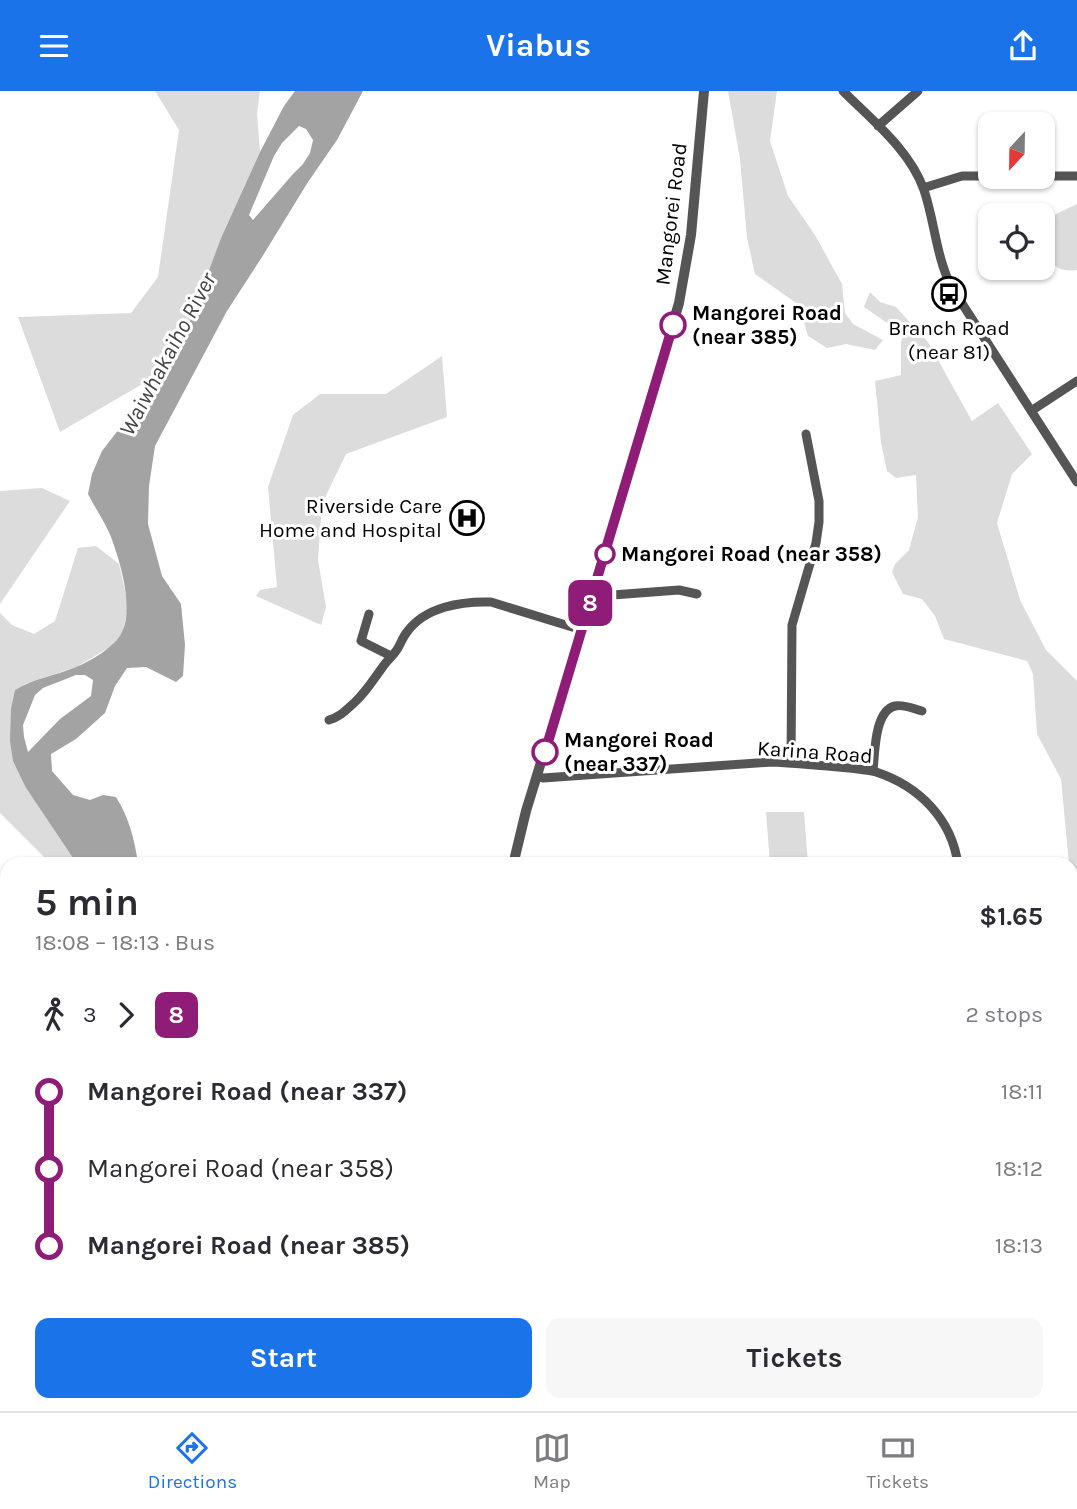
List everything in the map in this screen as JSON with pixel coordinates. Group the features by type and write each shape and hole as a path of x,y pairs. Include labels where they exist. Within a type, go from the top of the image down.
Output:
{"street":[{"name":"Mangorei Road","path":"515,857 520,831 679,303 691,235 704,91"},
{"path":"843,91 910,162 923,188 947,278 1077,482"},
{"path":"878,126 918,91"},
{"path":"923,188 962,176 978,176"},
{"path":"1055,176 1077,176"},
{"path":"1031,411 1077,381"},
{"path":"791,763 792,625 816,543 819,522 819,501 806,434"},
{"path":"593,593 599,596 679,590 697,594"},
{"path":"329,720 338,718 363,695 384,664 396,653 405,634 420,618 437,609 477,602 505,605 582,630"},
{"path":"369,614 361,641 391,656"},
{"path":"873,771 878,725 882,716 895,706 922,711"},
{"name":"Karina Road","path":"537,776 543,778 791,763 873,771 910,787 933,808 951,837 956,857"}],"shaded area":[{"path":"155,91 260,91 257,114 260,152 221,238 184,337 163,372 60,432 18,317 131,313 158,277 179,130"},
{"path":"295,91 363,91 337,140 227,311 155,446 149,486 148,524 162,576 181,604 185,645 183,676 176,682 146,667 127,668 115,686 105,713 76,739 51,754 52,771 73,795 90,800 103,795 116,797 131,829 137,857 72,857 26,788 13,761 10,741 11,709 15,690 89,661 108,648 122,632 127,610 124,584 111,537 88,494 92,474 102,451 163,372 184,337 221,238 260,152","holes":["299,126 306,129 313,140 310,153 253,220 249,215 274,156 282,143","76,675 85,675 93,680 91,696 60,719 28,752 23,725 35,695 43,688"]},
{"path":"728,91 777,91 770,141 788,196 815,235 842,284 845,313 853,324 883,340 875,350 846,344 827,348 808,336 799,305 755,274 747,238 740,159"},
{"path":"1077,204 1077,270 1067,270 1055,265 1055,215"},
{"path":"870,292 880,302 896,307 928,342 972,421 998,403 1032,454 1012,474 997,523 1020,600 1046,650 1077,681 1077,857 1068,857 1061,779 1037,734 1033,674 1027,661 944,639 935,616 922,599 903,594 892,572 895,564 909,550 918,517 916,475 896,478 887,471 881,443 875,381 901,375 903,334 864,307"},
{"path":"442,356 447,417 346,454 322,504 318,560 326,607 321,625 256,596 260,590 277,587 268,487 293,415 320,394 386,394"},
{"path":"42,488 70,501 0,604 0,491"},
{"path":"96,546 119,564 128,605 123,631 112,646 76,667 27,683 15,690 26,788 72,857 44,857 0,813 0,613 12,625 34,634 55,621 78,548"},
{"path":"766,812 804,812 807,857 769,857"}],"bus line":[{"name":"8","path":"545,752 673,325"}],"place":[{"name":"Branch Road (near 81)","path":"949,294"},
{"name":"Mangorei Road (near 385)","path":"673,325"},
{"name":"Riverside Care Home and Hospital","path":"467,518"},
{"name":"Mangorei Road (near 358)","path":"605,554"},
{"name":"Mangorei Road (near 337)","path":"545,752"}],"water label":[{"name":"Waiwhakaiho River","path":"167,354"}]}
